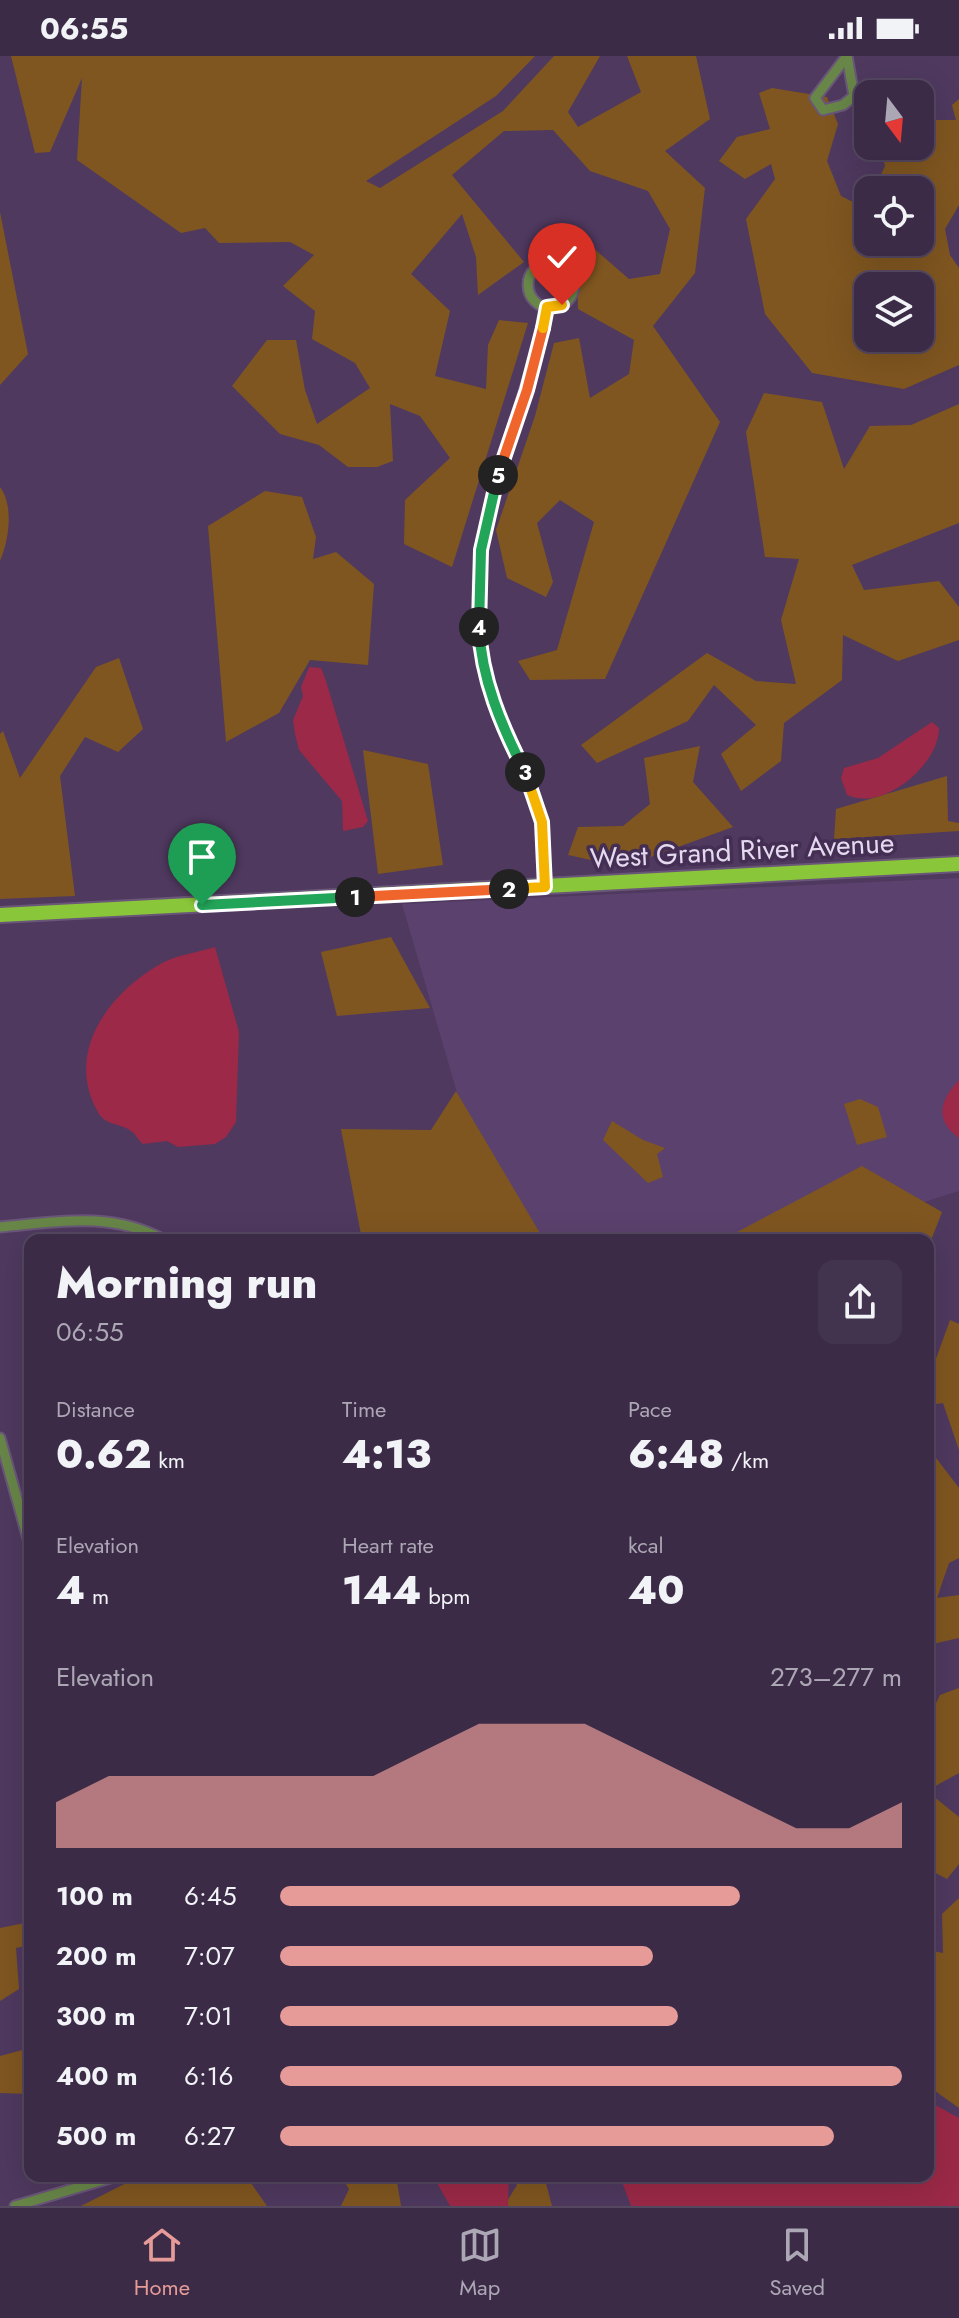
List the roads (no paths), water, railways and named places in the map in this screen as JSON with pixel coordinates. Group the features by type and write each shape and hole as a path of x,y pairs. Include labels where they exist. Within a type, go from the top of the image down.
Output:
{"main road":[{"name":"West Grand River Avenue","path":"0,915 959,864"}],"street":[{"path":"847,56 854,96 843,105 823,110 815,98 847,56"},
{"path":"552,262 567,269 574,285 566,301 547,307 534,300 528,284 535,268 552,262"},
{"path":"545,887 542,822 530,783 503,729 486,679 479,635 478,592 481,550 499,473 527,390 547,307"},
{"path":"0,1227 83,1219 131,1225 151,1234"},
{"path":"0,1438 24,1524"},
{"path":"15,2206 97,2182"}]}
